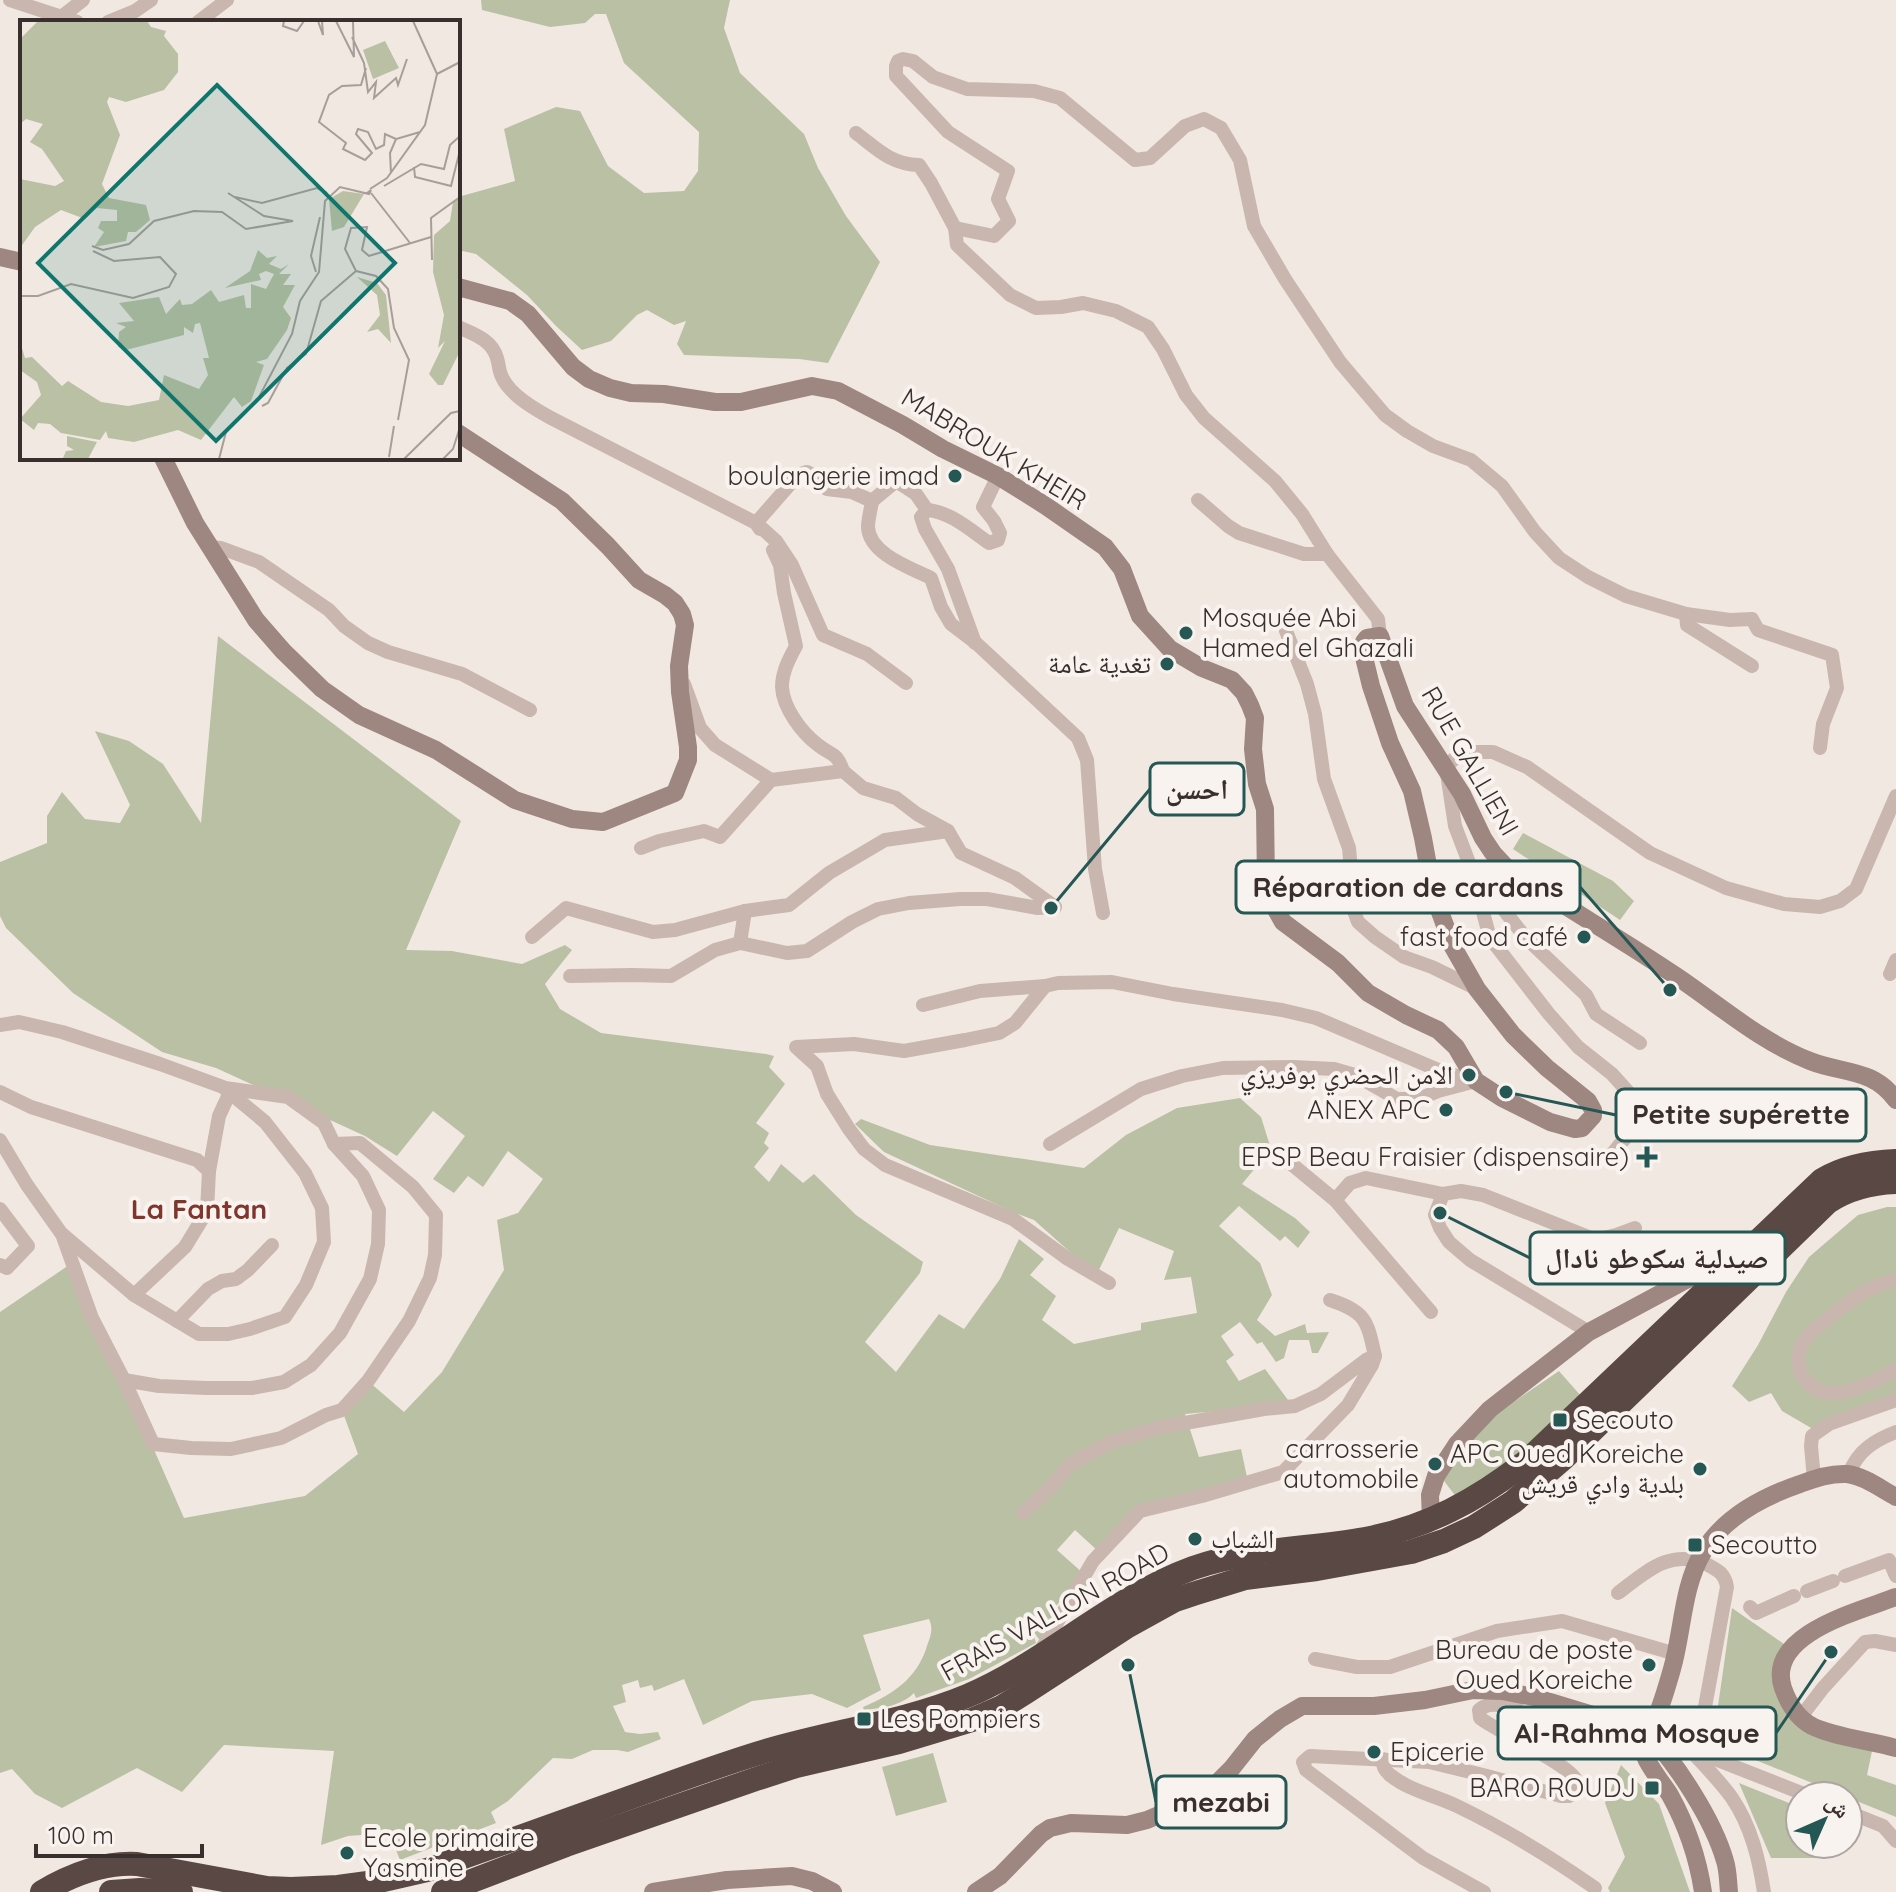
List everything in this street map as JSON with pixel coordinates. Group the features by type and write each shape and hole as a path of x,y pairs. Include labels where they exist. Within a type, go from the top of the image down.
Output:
{"highway":[{"name":"FRAIS VALLON ROAD","path":"42,1892 69,1878 122,1863 267,1888 406,1884 719,1766 949,1703 996,1683 1143,1591 1195,1568 1233,1557 1365,1539 1431,1520 1486,1492 1527,1461 1814,1187 1832,1174 1862,1164 1896,1161"},
{"name":"FRAIS VALLON ROAD","path":"443,1892 566,1845 756,1779 972,1720 1014,1700 1128,1626 1184,1597 1245,1578 1411,1552 1474,1527 1502,1511 1554,1467 1828,1202 1855,1188 1896,1182"},
{"path":"111,1892 181,1892"}],"street":[{"path":"10,0 68,20"},
{"path":"60,18 83,0"},
{"path":"116,20 151,0"},
{"path":"201,20 227,0"},
{"path":"856,133 891,159 904,165 919,165 955,228 994,236 1009,221 998,199 1008,171 948,132 896,76 898,61 913,61 933,77 967,89 1034,91 1060,98 1135,160 1150,158 1185,126 1204,119 1221,128 1240,160 1254,226 1340,362 1385,415 1433,446 1471,460 1502,486 1535,532 1559,558 1588,577 1626,596 1686,614 1730,620 1752,619 1758,630 1832,655 1837,688 1823,724 1820,748"},
{"name":"RUE GALLIENI","path":"955,228 957,245 1010,295 1036,308 1083,303 1116,311 1148,327 1186,395 1204,418 1275,481 1378,619 1380,636 1405,706 1462,794 1483,838 1506,867 1768,1039 1810,1061 1869,1077 1881,1084 1896,1100"},
{"path":"0,257 20,262"},
{"name":"MABROUK KHEIR","path":"460,288 510,301 528,314 573,367 589,379 610,388 715,402 741,402 812,386 838,391 998,476 1105,547 1122,569 1140,616 1170,649 1202,668 1232,680 1244,693 1255,718 1253,749 1257,784 1265,809 1266,883 1283,922 1338,963 1368,993 1438,1030 1456,1047 1476,1081 1550,1122 1582,1128 1593,1116 1588,1101 1513,1035 1477,989 1453,947 1433,893 1412,791 1390,743 1371,686 1362,646 1367,638 1380,636"},
{"path":"460,328 487,342 496,354 502,378 523,401 756,523 776,541 792,565 823,635 867,654 906,683"},
{"path":"164,460 195,523 256,620 322,689 359,715 436,750 515,800 572,819 603,822 675,793 688,760 680,692 685,625 682,614 675,603 639,580 562,501 460,434"},
{"path":"756,523 785,488 798,475 807,472 822,480 827,489 852,492 872,501"},
{"path":"924,513 938,510 989,543 998,540 1000,533 983,507 998,476"},
{"path":"976,643 948,569 925,529 924,513 916,494 896,481 872,501 868,530 878,547 890,559 931,578 951,624 976,643 1078,738 1087,760 1095,869 1103,913"},
{"path":"1198,500 1239,533 1304,554 1327,554"},
{"path":"570,976 671,976 715,950 740,943 787,953 807,951 878,909 909,903 987,899 1038,908 1055,907 1015,878 961,853 948,831 896,798 863,788 843,771 834,754 818,746 801,730 782,689 785,665 796,646 780,565 756,523"},
{"path":"210,547 259,562 329,610 344,626 368,643 462,674 530,710"},
{"path":"1686,614 1687,625 1752,666"},
{"path":"1286,631 1307,684 1315,714 1324,779 1349,848 1352,905 1358,922 1404,957 1477,989"},
{"path":"680,672 700,728 715,745 771,780 843,771"},
{"path":"1613,1153 1626,1137 1632,1111 1629,1093 1612,1074 1578,1047 1490,938 1471,868 1455,826 1446,767 1456,757 1469,752 1493,752 1527,767 1650,853 1726,888 1784,904 1820,907 1840,901 1856,889 1896,796"},
{"path":"641,848 704,831 720,837 771,780"},
{"path":"532,937 566,908 653,932 675,930 745,911 789,905 829,873 885,840 948,831"},
{"path":"1471,868 1525,937 1586,995 1596,1014 1640,1043"},
{"path":"740,943 745,911"},
{"path":"923,1005 980,991 1058,983 1112,982 1316,1018 1419,1063 1476,1081"},
{"path":"1045,986 1015,1023 999,1033 904,1051 854,1044 805,1045 796,1049 817,1066 827,1094 864,1149 885,1165 1013,1219 1068,1259 1109,1283"},
{"path":"0,1025 19,1022 62,1032 228,1090 288,1097 324,1123 334,1144 363,1176 379,1210 378,1244 370,1279 340,1333 311,1365 284,1382 252,1388 159,1386 124,1380"},
{"path":"1050,1144 1141,1089 1182,1076 1223,1068 1334,1069 1355,1075 1397,1099 1419,1099 1476,1081"},
{"path":"134,1295 185,1247 207,1211 209,1171 219,1116 228,1090"},
{"path":"0,1140 61,1233 134,1295 199,1334 228,1334 285,1317 306,1285 324,1242 322,1208 305,1173 265,1122 228,1090"},
{"path":"0,1092 31,1107 197,1160 209,1171"},
{"path":"61,1233 92,1318 153,1444 231,1449 281,1438 342,1410 368,1381 409,1321 430,1278 435,1255 436,1215 413,1187 360,1143 334,1144"},
{"path":"1277,1152 1335,1200 1431,1312"},
{"path":"1335,1200 1350,1183 1366,1178 1443,1194 1461,1191 1483,1195 1596,1240 1635,1228"},
{"path":"1443,1194 1435,1215 1449,1242 1470,1260 1589,1332"},
{"path":"0,1209 28,1246 7,1268 0,1265"},
{"path":"177,1321 208,1289 222,1281 236,1279 272,1245"},
{"path":"1431,1520 1430,1495 1436,1476 1457,1444 1490,1409 1589,1332 1749,1249"},
{"path":"1896,1280 1868,1290 1820,1324 1801,1344 1798,1368 1807,1382 1825,1394 1840,1393 1896,1370"},
{"path":"1036,1658 1093,1561 1140,1511 1283,1472 1348,1405 1375,1356 1364,1319 1350,1306 1330,1300"},
{"path":"1023,1513 1070,1464 1111,1442 1157,1428 1295,1406 1321,1394 1375,1356"},
{"path":"1814,1479 1812,1436 1829,1424 1896,1400"},
{"path":"1849,1474 1864,1449 1896,1432"},
{"path":"1703,1892 1695,1857 1676,1807 1644,1754 1643,1739 1660,1709 1676,1654 1691,1580 1703,1552 1721,1530 1757,1501 1814,1479 1849,1474 1896,1497"},
{"path":"1618,1593 1668,1560 1687,1557 1721,1572 1727,1587 1705,1707"},
{"path":"1750,1607 1756,1613 1889,1560 1896,1576"},
{"path":"1896,1597 1809,1632 1783,1662 1781,1682 1788,1702 1800,1718 1815,1728 1896,1748"},
{"path":"1315,1659 1357,1667 1390,1667 1497,1631 1562,1621 1676,1654"},
{"path":"1800,1718 1865,1642 1896,1645"},
{"path":"976,1892 1000,1876 1050,1828 1071,1823 1127,1825 1189,1802 1210,1790 1255,1739 1302,1706 1374,1706 1473,1690 1502,1691 1646,1731 1784,1786"},
{"path":"1484,1892 1423,1858 1306,1770 1303,1764 1310,1756 1429,1762 1569,1796 1576,1788 1576,1779 1572,1775 1546,1756 1480,1718 1479,1710 1483,1706 1510,1706 1522,1695"},
{"path":"1646,1731 1698,1802 1714,1832 1725,1862 1729,1892"},
{"path":"1687,1747 1731,1797 1749,1828 1764,1892"},
{"path":"1383,1759 1387,1773 1411,1789 1455,1805 1559,1863 1595,1888"},
{"path":"1864,1818 1883,1826 1896,1841"},
{"path":"653,1892 727,1880 792,1876 812,1881 833,1892"}],"green space":[{"path":"481,0 730,0 724,28 740,73 804,134 818,168 846,216 880,262 828,363 684,355 677,344 686,321 674,325 647,310 637,315 611,341 582,350 527,295 476,254 460,250 460,196 515,181 504,129 556,107 580,111 608,166 644,193 684,191 698,171 699,132 624,63 606,14 595,14 585,23 550,27 482,10"},
{"path":"218,636 461,821 406,950 452,951 522,964 565,945 572,950 545,984 560,1009 601,1033 774,1056 769,1067 785,1084 756,1123 769,1133 764,1143 769,1148 754,1167 769,1182 781,1164 803,1183 814,1174 856,1215 923,1262 920,1273 865,1342 896,1372 939,1314 964,1329 1000,1279 1019,1239 1044,1259 1030,1275 1056,1296 1042,1320 1074,1344 1141,1330 1141,1323 1197,1313 1191,1277 1164,1280 1174,1251 1119,1228 1098,1272 1078,1259 1034,1220 884,1152 855,1124 861,1119 930,1145 1084,1168 1126,1135 1177,1108 1240,1098 1261,1117 1271,1149 1242,1184 1295,1218 1310,1232 1298,1248 1285,1236 1280,1241 1239,1206 1219,1226 1260,1263 1272,1295 1257,1320 1275,1336 1305,1324 1307,1333 1329,1332 1318,1353 1312,1353 1309,1340 1289,1340 1284,1358 1276,1362 1262,1342 1257,1344 1240,1322 1221,1336 1234,1355 1226,1361 1239,1381 1265,1369 1288,1400 1261,1407 1185,1414 1199,1457 1241,1449 1247,1477 1135,1517 1098,1551 1075,1530 1057,1550 1084,1574 1056,1606 1049,1635 1041,1642 1031,1628 1036,1643 969,1679 916,1698 914,1693 891,1706 864,1710 863,1707 902,1685 916,1669 930,1637 929,1619 863,1635 881,1690 847,1708 812,1694 752,1701 703,1725 684,1679 654,1691 652,1685 640,1688 638,1680 622,1685 626,1702 613,1706 625,1732 658,1732 661,1739 628,1752 593,1750 572,1759 553,1758 508,1801 491,1812 496,1823 400,1860 389,1833 348,1836 321,1845 334,1751 224,1745 182,1792 137,1768 62,1808 35,1794 12,1769 0,1773 0,1312 72,1263 184,1518 305,1496 358,1454 342,1410 368,1381 404,1412 442,1372 504,1270 497,1220 518,1213 543,1179 508,1151 483,1187 468,1176 454,1193 433,1179 465,1136 433,1111 397,1156 365,1136 216,1068 162,1052 73,993 6,928 0,916 0,862 47,843 47,816 62,792 85,819 120,823 130,805 95,731 129,741 163,764 201,823"},
{"path":"1523,833 1613,881 1634,901 1620,920 1513,849"},
{"path":"1896,1207 1896,1406 1818,1432 1782,1411 1771,1393 1749,1402 1732,1386 1809,1257 1858,1215"},
{"path":"1559,1371 1581,1396 1503,1467 1457,1498 1441,1477 1487,1420"},
{"path":"1732,1608 1784,1644 1789,1715 1872,1751 1867,1775 1896,1785 1896,1817 1864,1804 1864,1780 1805,1780 1726,1748 1718,1706"},
{"path":"933,1753 947,1802 896,1816 882,1767"},
{"path":"1621,1765 1659,1804 1690,1892 1610,1892 1608,1888 1625,1857 1605,1803"},
{"path":"1739,1783 1784,1801 1784,1858 1771,1858"}],"place":[{"name":"boulangerie imad","path":"955,476"},
{"name":"Mosquée Abi Hamed el Ghazali","path":"1186,633"},
{"name":"تغدية عامة","path":"1167,664"},
{"name":"احسن","path":"1051,908"},
{"name":"fast food café","path":"1584,937"},
{"name":"Réparation de cardans","path":"1670,990"},
{"name":"الامن الحضري بوفريزي","path":"1469,1075"},
{"name":"Petite supérette","path":"1506,1092"},
{"name":"ANEX APC","path":"1446,1110"},
{"name":"EPSP Beau Fraisier (dispensaire)","path":"1647,1157"},
{"name":"صيدلية سكوطو نادال","path":"1440,1213"},
{"name":"Secouto","path":"1560,1420"},
{"name":"carrosserie automobile","path":"1435,1464"},
{"name":"APC Oued Koreiche بلدية وادي قريش","path":"1700,1469"},
{"name":"الشباب","path":"1195,1539"},
{"name":"Secoutto","path":"1695,1545"},
{"name":"Al-Rahma Mosque","path":"1831,1652"},
{"name":"mezabi","path":"1128,1665"},
{"name":"Bureau de poste Oued Koreiche","path":"1649,1665"},
{"name":"Les Pompiers","path":"864,1719"},
{"name":"Epicerie","path":"1374,1752"},
{"name":"BARO ROUDJ","path":"1652,1788"},
{"name":"Ecole primaire Yasmine","path":"347,1853"}],"district":[{"name":"La Fantan","path":"199,1209"}]}
